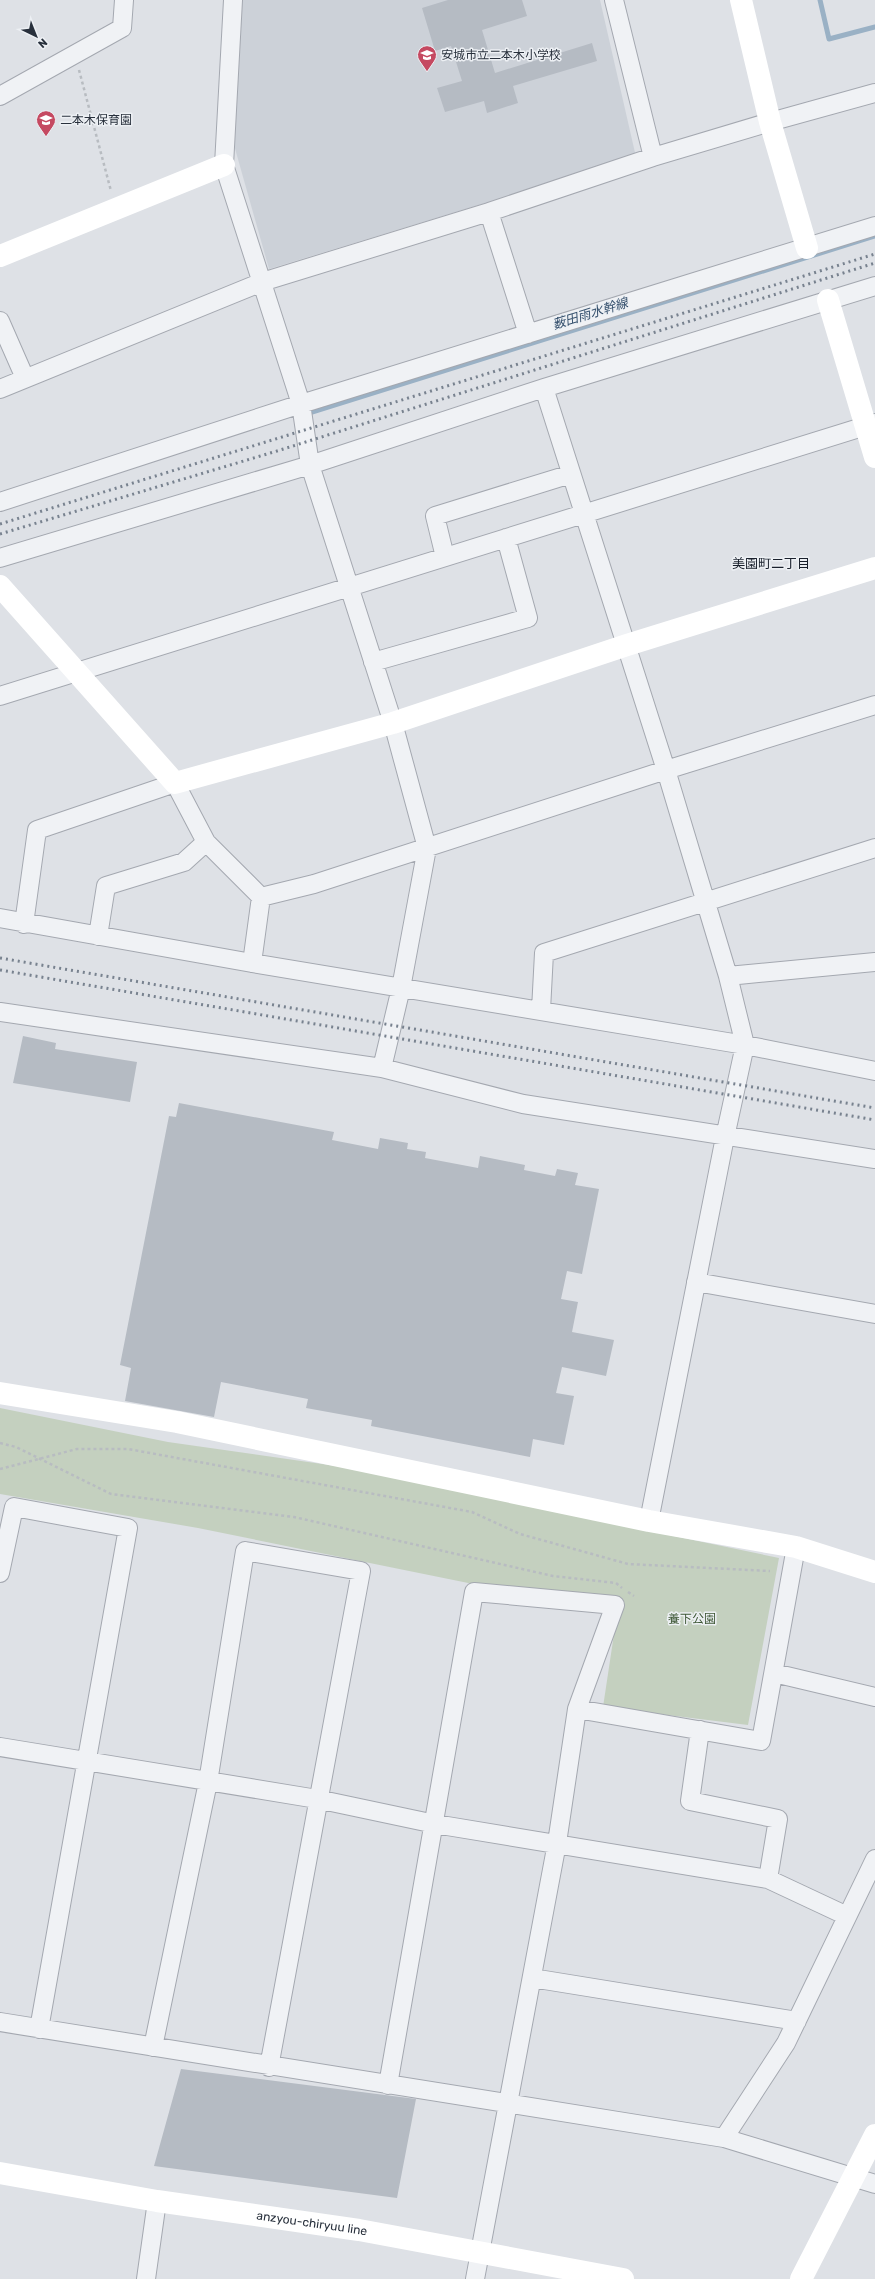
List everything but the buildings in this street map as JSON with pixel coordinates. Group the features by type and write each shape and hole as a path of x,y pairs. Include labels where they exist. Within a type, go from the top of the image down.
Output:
{"street":[{"path":"0,96 122,28 124,0"},
{"path":"233,0 224,165 301,404 310,465 393,723 427,848 401,988 382,1068"},
{"path":"614,0 653,157"},
{"path":"741,0 770,122 807,248"},
{"path":"0,389 262,282 488,212 653,157 770,122 875,93"},
{"path":"0,256 224,165"},
{"path":"488,212 528,334"},
{"path":"0,502 301,404 875,226"},
{"path":"0,558 310,465 544,388 875,286"},
{"path":"828,300 870,425 875,457"},
{"path":"0,321 25,378"},
{"path":"544,388 666,770 728,976 745,1045 725,1137 649,1521"},
{"path":"0,696 870,425"},
{"path":"445,557 435,516 571,474"},
{"path":"373,662 528,618 506,538"},
{"path":"24,924 37,830 175,783 393,723 627,645 875,568"},
{"path":"0,586 175,783 206,842 261,897"},
{"path":"261,897 314,884 666,770 875,706"},
{"path":"98,936 106,886 184,862 206,842"},
{"path":"541,1010 544,953 875,848"},
{"path":"252,963 261,897"},
{"path":"0,918 24,924 252,963 745,1045 875,1071"},
{"path":"728,976 875,962"},
{"path":"0,1012 382,1068 523,1104 725,1137 875,1159"},
{"path":"696,1282 875,1314"},
{"path":"0,1392 177,1422 649,1521 796,1547 875,1572"},
{"path":"0,1573 14,1507 128,1528 39,2028"},
{"path":"577,1709 761,1741 796,1547"},
{"path":"153,2047 208,1782 245,1551 361,1570 268,2066"},
{"path":"388,2085 435,1824 474,1592 615,1605 577,1709 557,1843 475,2279"},
{"path":"774,1673 875,1697"},
{"path":"700,1730 690,1801 778,1819 768,1879"},
{"path":"0,1747 317,1799 435,1824 768,1879 847,1916"},
{"path":"724,2138 774,2063 797,2021 875,1859"},
{"path":"532,1978 797,2021"},
{"path":"0,2022 724,2138 875,2184"},
{"path":"801,2279 875,2135"},
{"name":"anzyou-chiryuu line","path":"0,2173 157,2201 358,2230 623,2279"},
{"path":"146,2279 157,2201"}],"path":[{"path":"75,54 116,209"},
{"path":"0,1443 16,1447 112,1494 294,1517 553,1576 616,1583 634,1596"},
{"path":"0,1470 77,1449 128,1449 472,1512 520,1534 628,1564 770,1571"}],"shaded area":[{"name":"安城市立二本木小学校","path":"239,0 600,0 636,157 269,269 234,145"}],"green space":[{"name":"養下公園","path":"0,1408 168,1442 343,1467 779,1558 748,1725 603,1707 619,1601 483,1586 198,1528 0,1494"}],"waterway":[{"path":"820,0 829,39 875,27"},
{"name":"薮田雨水幹線","path":"312,412 875,236"}],"railway":[{"path":"0,524 875,254"},
{"path":"0,534 277,451 875,263"},
{"path":"0,958 875,1108"},
{"path":"0,970 875,1120"}],"place":[{"name":"安城市立二本木小学校","path":"427,72"},
{"name":"二本木保育園","path":"46,137"}],"district":[{"name":"美園町二丁目","path":"771,563"}]}
